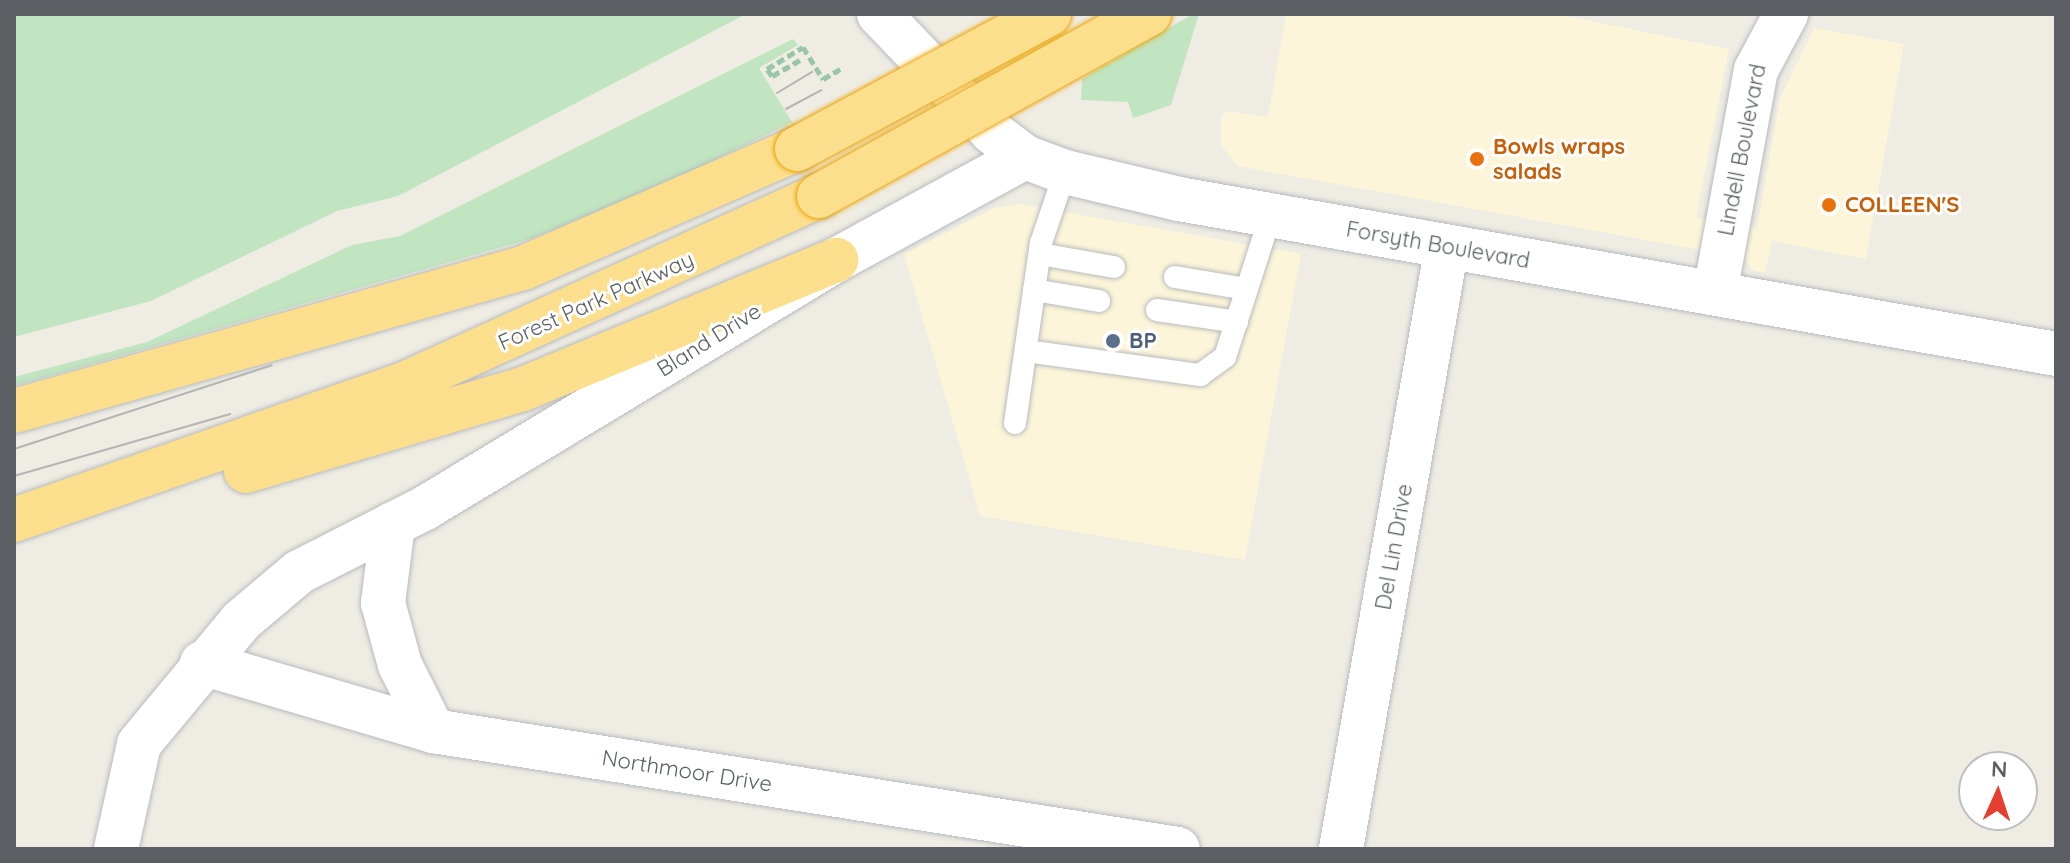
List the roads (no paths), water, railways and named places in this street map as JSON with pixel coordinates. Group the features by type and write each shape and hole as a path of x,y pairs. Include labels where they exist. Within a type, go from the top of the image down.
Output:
{"highway":[{"path":"14,411 523,268 797,149 1049,14"},
{"name":"Forest Park Parkway","path":"14,520 63,507 402,385 819,196 1149,14"},
{"path":"63,507 369,439 523,389 836,260"}],"street":[{"name":"Forsyth Boulevard","path":"879,14 955,97 1025,157 1065,172 1271,215 2056,354"},
{"name":"Lindell Boulevard","path":"1715,293 1750,93 1765,44 1786,14"},
{"name":"Bland Drive","path":"116,849 139,744 202,663 299,572 393,524 836,260 1025,157"},
{"name":"Del Lin Drive","path":"1341,849 1447,246"},
{"path":"393,524 383,603 400,665 433,731"},
{"name":"Northmoor Drive","path":"202,663 433,731 1178,849"}],"lane":[{"path":"1015,423 1040,254 1065,172"},
{"path":"1026,351 1200,375 1225,357 1271,215"},
{"path":"1040,254 1114,267"},
{"path":"1175,277 1247,289"},
{"path":"1034,290 1099,301"},
{"path":"1157,310 1237,322"}],"tram line":[{"path":"777,93 812,72"},
{"path":"786,109 821,90"},
{"path":"14,449 272,365"},
{"path":"14,476 230,414"}],"place":[{"name":"Bowls wraps salads","path":"1477,159"},
{"name":"COLLEEN'S","path":"1829,205"},
{"name":"BP","path":"1113,341"}]}
